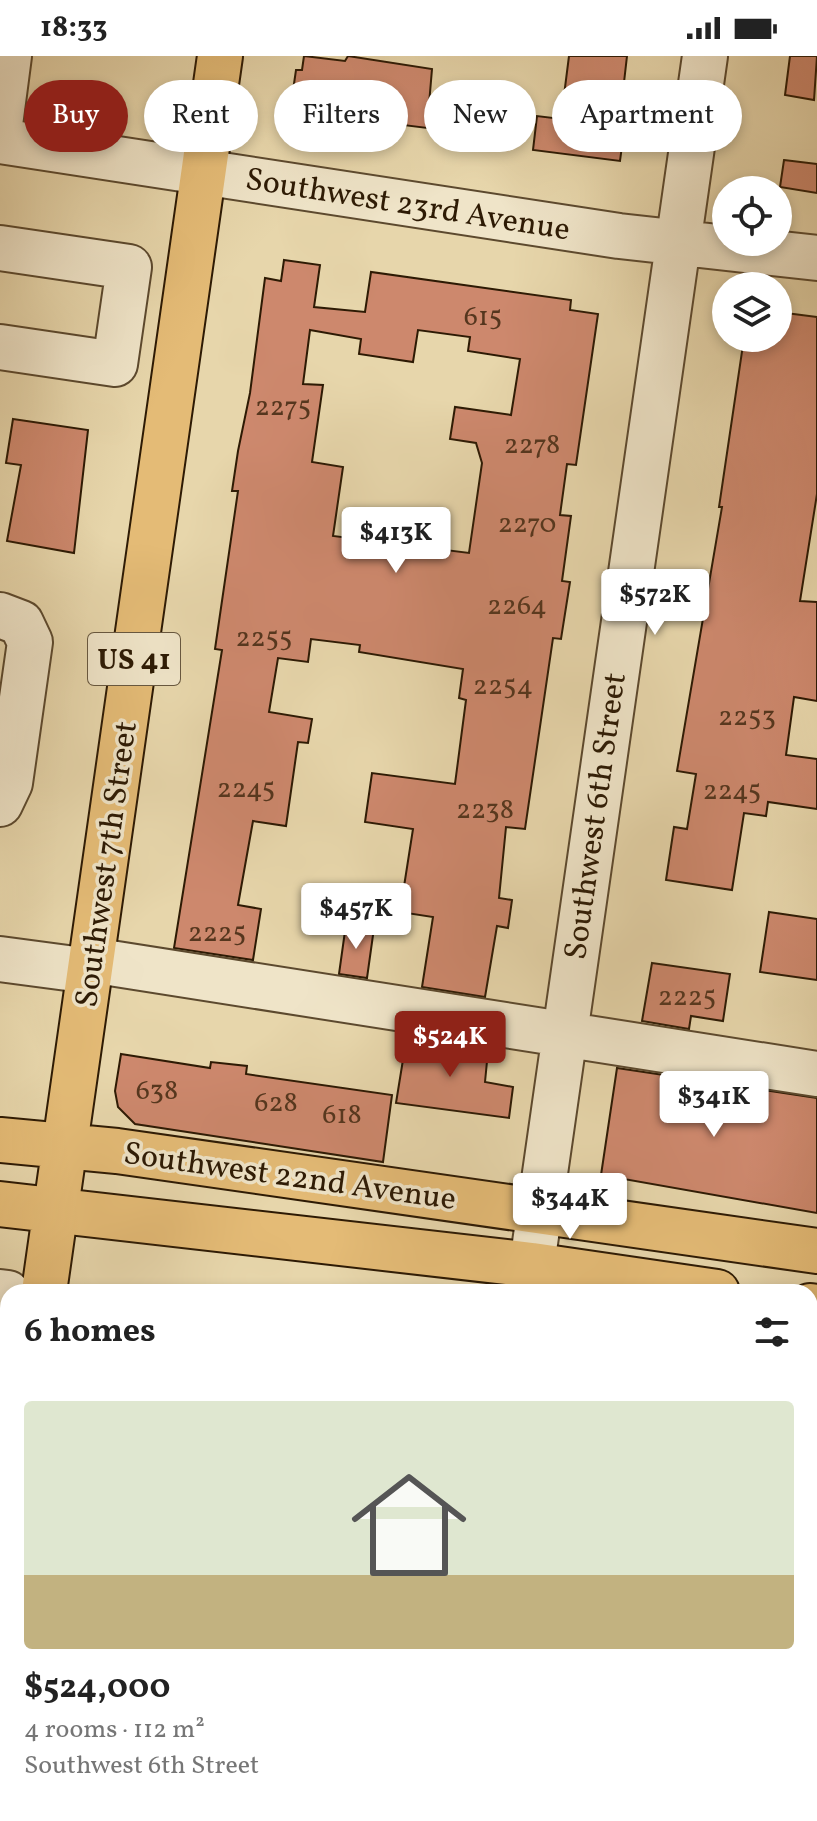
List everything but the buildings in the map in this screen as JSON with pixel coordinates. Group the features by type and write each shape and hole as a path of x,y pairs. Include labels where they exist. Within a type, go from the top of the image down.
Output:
{"main road":[{"name":"Southwest 7th Street","path":"45,1284 220,56"},
{"name":"Southwest 22nd Avenue","path":"0,1140 540,1209 817,1251"},
{"name":"Southwest 22nd Avenue","path":"0,1204 530,1278 610,1284"}],"street":[{"path":"0,125 9,56"},
{"name":"Southwest 6th Street","path":"530,1278 705,56"},
{"name":"Southwest 23rd Avenue","path":"0,141 619,236 817,258"},
{"path":"0,248 129,267 115,364 0,347"},
{"path":"0,615 21,623 30,642 10,783 0,804"},
{"path":"0,959 91,966 817,1074"}]}
